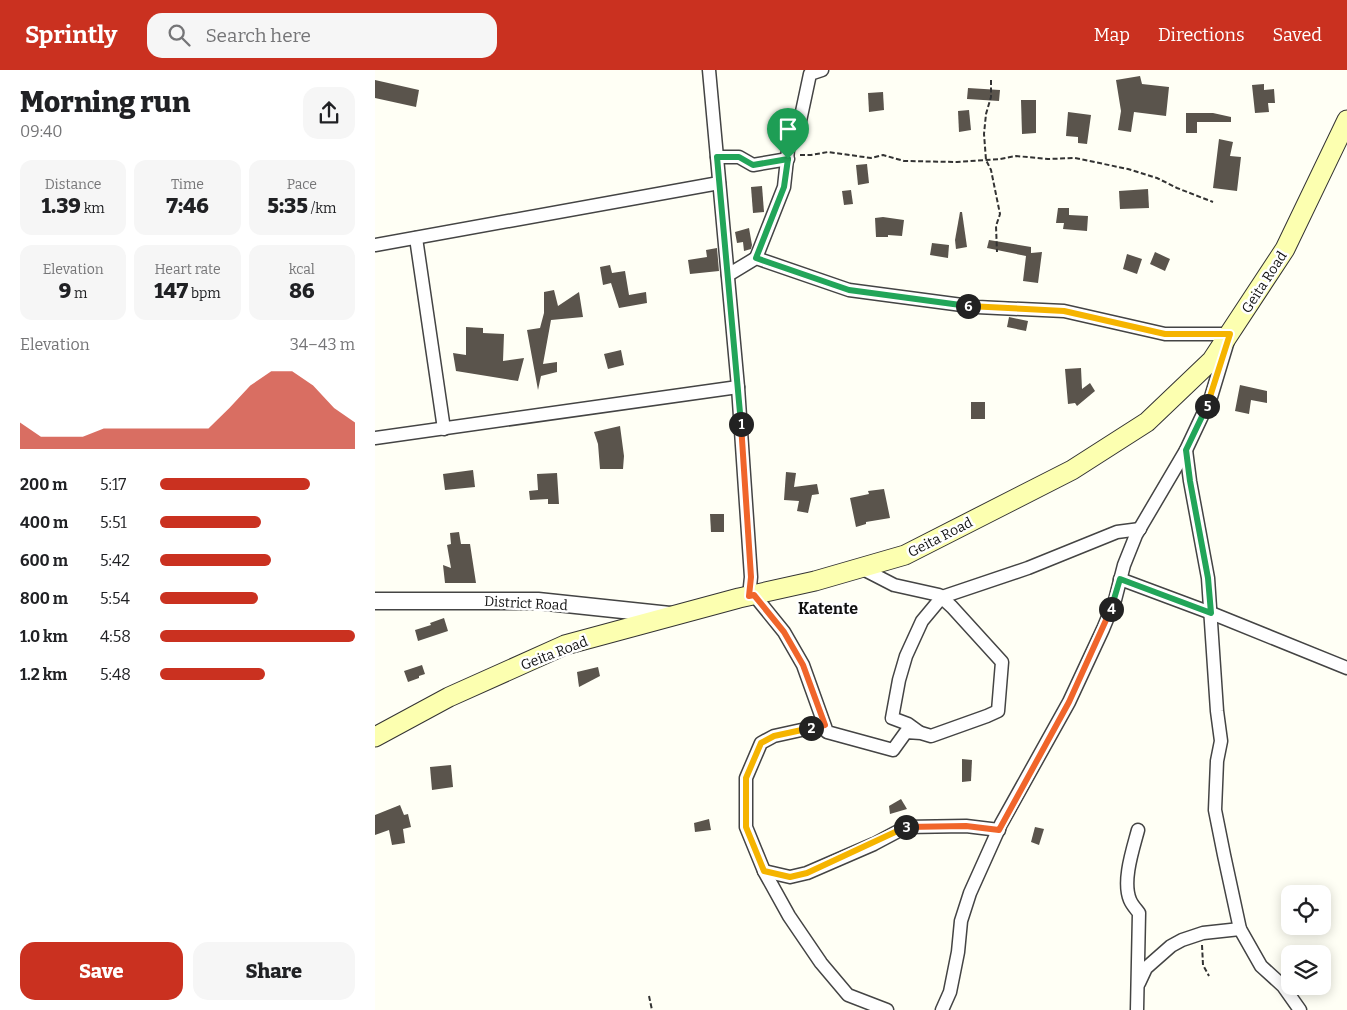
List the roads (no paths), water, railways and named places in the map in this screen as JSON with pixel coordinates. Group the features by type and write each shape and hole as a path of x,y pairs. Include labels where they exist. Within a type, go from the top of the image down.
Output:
{"main road":[{"name":"Geita Road","path":"375,737 449,697 565,645 752,595 815,581 905,555 1072,470 1147,422 1212,360 1285,249 1347,120"}],"street":[{"path":"709,70 739,387 752,595 784,632 803,665 827,732 893,750 906,732 931,736 987,716 998,710 1003,662 942,597 894,585 861,568"},
{"path":"728,275 756,258 784,187 788,150 800,121 810,74 822,70"},
{"path":"717,157 739,157 753,165 788,159"},
{"path":"375,245 719,183"},
{"path":"416,238 444,430"},
{"path":"756,258 849,290 977,307 1064,311 1165,334 1230,334 1211,397 1186,450 1140,529 1124,565 1115,600 1069,702 999,830 970,893 961,921 958,952 950,992 942,1010"},
{"path":"375,438 444,430 739,387"},
{"path":"1186,450 1208,578 1211,613 1217,711 1221,740 1217,761 1215,810 1240,929 1261,966 1283,986 1300,1010"},
{"path":"921,733 908,724 892,718 899,680 907,656 922,621 942,597 1028,568 1117,532 1140,529"},
{"path":"1120,579 1211,613 1347,668"},
{"name":"District Road","path":"375,601 538,601 676,616"},
{"path":"825,725 774,736 761,743 746,778 746,827 764,871 789,916 821,963 849,995 887,1010"},
{"path":"764,871 790,877 807,873 874,844 906,827 966,826 999,830"},
{"path":"1137,1010 1139,913 1131,901 1127,889 1129,865 1138,830"},
{"path":"1137,987 1146,968 1171,946 1203,933 1240,929"}],"district":[{"name":"Katente","path":"828,608"}]}
